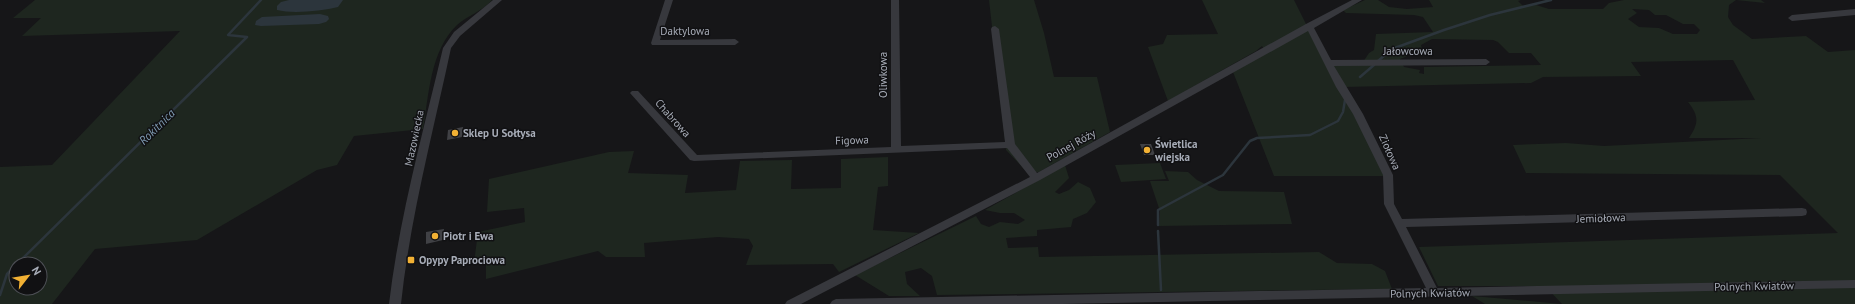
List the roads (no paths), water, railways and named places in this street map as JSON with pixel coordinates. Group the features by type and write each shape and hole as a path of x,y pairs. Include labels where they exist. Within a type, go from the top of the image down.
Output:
{"street":[{"name":"Mazowiecka","path":"395,304 399,268 407,226 447,48 456,34 498,0"},
{"name":"Daktylowa","path":"669,0 656,43 735,42"},
{"name":"Oliwkowa","path":"895,0 896,150"},
{"name":"Polnej Róży","path":"791,304 1036,178 1358,0"},
{"path":"1792,18 1855,12"},
{"name":"Ziołowa","path":"1309,26 1330,63 1341,87 1358,114 1388,175 1389,204 1434,293"},
{"path":"995,29 1010,145 1036,178"},
{"name":"Jałowcowa","path":"1330,63 1486,62"},
{"name":"Chabrowa","path":"635,93 694,158"},
{"name":"Figowa","path":"694,158 1010,145"},
{"name":"Jemiołowa","path":"1399,224 1802,212"},
{"name":"Polnych Kwiatów","path":"836,304 1855,284"}],"waterway":[{"name":"Rokitnica","path":"25,256 247,37 228,35 261,0"},
{"path":"1378,61 1392,49 1444,30 1490,15 1551,0"},
{"path":"1360,77 1374,65"},
{"path":"1158,225 1158,210 1223,175 1250,141 1257,138 1310,135 1338,121 1343,112 1345,100"},
{"path":"1158,231 1161,290"},
{"name":"Rokitnica","path":"0,295 8,273"}],"place":[{"name":"Sklep U Sołtysa","path":"455,133"},
{"name":"Świetlica wiejska","path":"1147,150"},
{"name":"Piotr i Ewa","path":"435,236"},
{"name":"Opypy Paprociowa","path":"411,260"}]}
